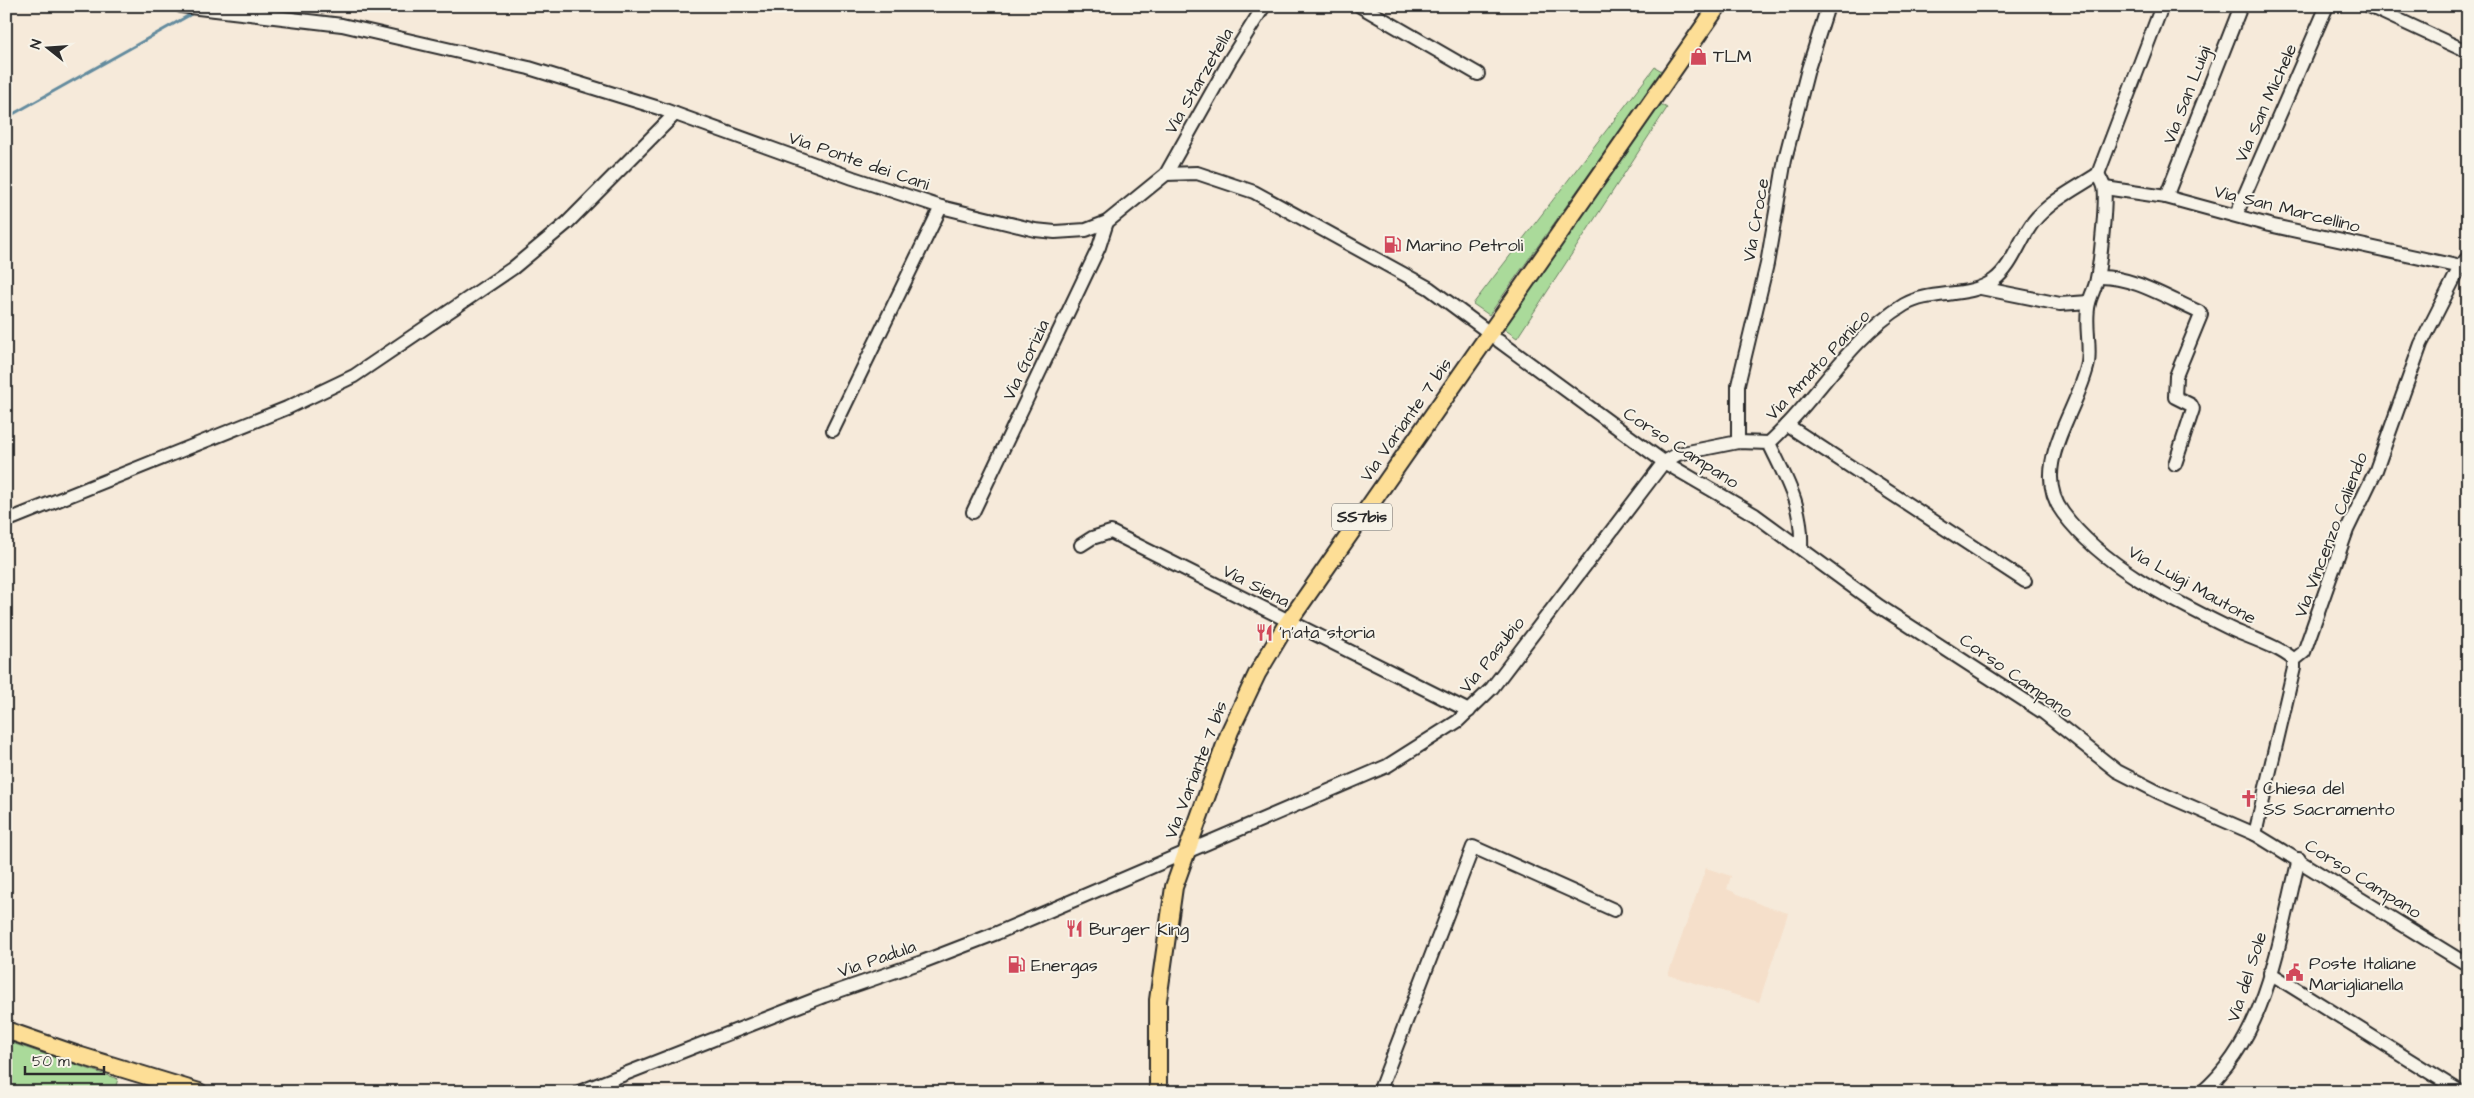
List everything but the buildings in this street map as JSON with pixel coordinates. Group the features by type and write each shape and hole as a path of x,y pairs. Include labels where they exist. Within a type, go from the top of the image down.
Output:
{"main road":[{"name":"Via Variante 7 bis","path":"1158,1092 1158,1000 1174,887 1230,731 1257,674 1289,622 1718,6"},
{"path":"6,1030 81,1056 199,1092"}],"street":[{"name":"Via Ponte dei Cani","path":"181,6 342,25 529,68 676,114 853,178 941,207 1035,230 1055,232 1086,230 1107,222 1166,174"},
{"name":"Via Starzetella","path":"1166,174 1230,60 1264,6"},
{"path":"1360,6 1478,74"},
{"name":"Via Croce","path":"1738,442 1738,385 1767,264 1785,159 1808,69 1828,6"},
{"path":"2105,188 2098,174 2162,6"},
{"name":"Via San Luigi","path":"2166,197 2241,6"},
{"name":"Via San Michele","path":"2236,215 2327,6"},
{"path":"2369,6 2468,52"},
{"path":"6,521 287,408 354,376 513,268 567,223 676,114"},
{"path":"1166,174 1197,174 1254,192 1428,288 1483,328"},
{"name":"Via Amato Panico","path":"1664,462 1684,453 1738,442 1769,443 1879,322 1906,304 1937,294 1981,288 1996,280 2034,221 2045,210 2098,174"},
{"name":"Via San Marcellino","path":"2105,188 2166,197 2339,241 2465,264"},
{"name":"Via Luigi Mautone","path":"2105,188 2098,276 2089,302 2088,362 2080,390 2053,457 2051,484 2055,500 2063,513 2120,568 2144,583 2226,626 2265,645 2284,651 2294,660"},
{"path":"832,430 941,207"},
{"name":"Via Gorizia","path":"973,512 1099,247 1107,222"},
{"name":"Via Vincenzo Caliendo","path":"2255,834 2294,668 2294,660 2304,652 2348,530 2376,470 2421,344 2465,264"},
{"path":"2098,276 2114,276 2138,284 2199,312 2201,315 2176,376 2175,396 2191,405 2193,409 2175,464"},
{"path":"1981,288 2060,304 2089,302"},
{"name":"Corso Campano","path":"1500,341 1561,388 1664,462 1755,515 1879,606 2044,713 2117,771 2158,792 2255,834 2299,859 2349,894 2468,965"},
{"path":"1787,424 2025,581"},
{"path":"1769,443 1787,476 1799,516 1801,547"},
{"name":"Via Pasubio","path":"1185,854 1387,766 1458,721 1492,688 1664,462"},
{"name":"Via Siena","path":"1080,545 1092,538 1111,532 1468,711"},
{"path":"1379,1092 1473,847 1614,910"},
{"name":"Via Padula","path":"578,1092 824,996 938,956 1185,854"},
{"name":"Via del Sole","path":"2206,1088 2232,1059 2245,1038 2270,973 2299,859"},
{"path":"2270,973 2461,1092"},
{"path":"2206,1088 2222,1092"}],"shaded area":[{"path":"1706,868 1731,876 1727,889 1764,906 1788,913 1759,1002 1668,975"}],"green space":[{"path":"1655,67 1662,71 1489,315 1473,304"},
{"path":"1659,103 1667,108 1517,338 1504,329"},
{"path":"6,1041 118,1079 114,1092 6,1092"}],"waterway":[{"path":"6,118 195,12"}],"place":[{"name":"TLM","path":"1699,56"},
{"name":"Marino Petroli","path":"1392,245"},
{"name":"'n'ata storia","path":"1265,632"},
{"name":"Chiesa del SS Sacramento","path":"2249,798"},
{"name":"Burger King","path":"1075,929"},
{"name":"Energas","path":"1017,965"},
{"name":"Poste Italiane Mariglianella","path":"2295,973"}]}
